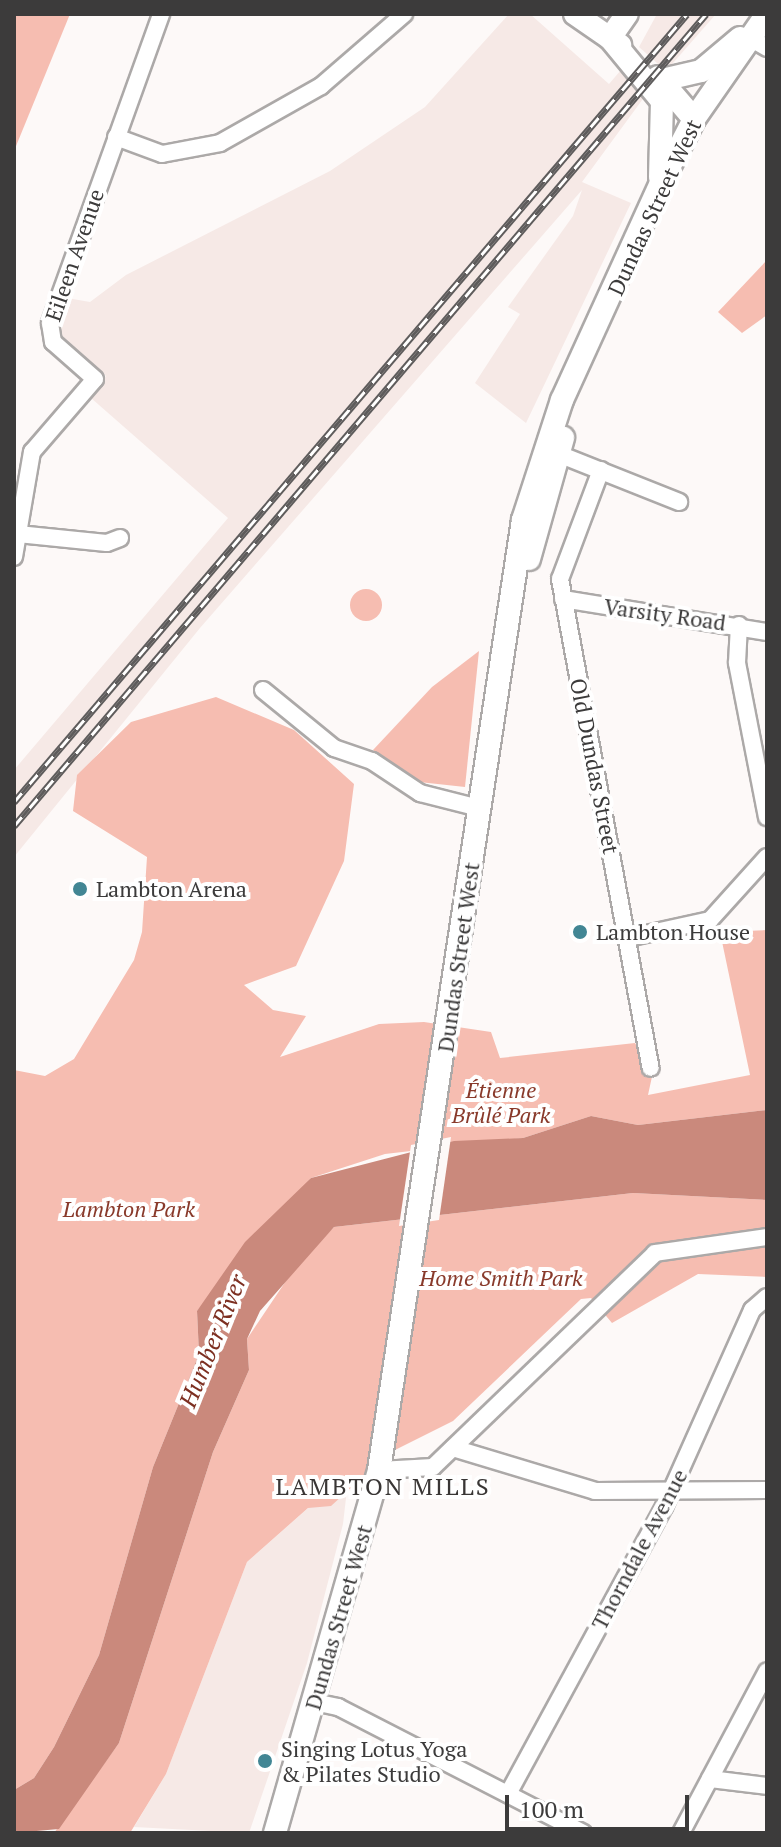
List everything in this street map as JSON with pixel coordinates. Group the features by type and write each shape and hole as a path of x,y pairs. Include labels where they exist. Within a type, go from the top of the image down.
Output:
{"main road":[{"path":"575,14 662,80 694,119"},
{"path":"610,38 627,14"},
{"path":"662,80 701,71 762,30"},
{"name":"Dundas Street West","path":"275,1833 379,1470 386,1436 479,808 516,592 551,451 582,368 660,185 694,119 762,30"},
{"path":"610,38 662,101 660,185"}],"street":[{"name":"Eileen Avenue","path":"14,557 32,452 95,379 48,332 161,14"},
{"path":"116,137 162,154 220,143 321,86 404,14"},
{"path":"551,451 679,502"},
{"name":"Old Dundas Street","path":"601,470 561,569 563,599 651,1068"},
{"path":"18,534 120,538"},
{"name":"Varsity Road","path":"563,599 739,625 767,632"},
{"path":"739,625 737,663 767,817"},
{"path":"263,690 334,748 372,761 420,793 479,808"},
{"path":"628,938 710,920 767,857"},
{"path":"379,1470 427,1470 655,1253 767,1237"},
{"name":"Thorndale Avenue","path":"508,1794 670,1494 764,1299"},
{"path":"453,1448 595,1491 670,1494 767,1490"},
{"path":"681,1833 767,1671"},
{"path":"314,1702 338,1707 583,1833"},
{"path":"710,1779 767,1786"}],"shaded area":[{"path":"509,14 530,14 609,84 621,70 648,92 582,182 631,203 526,423 475,383 520,314 508,307 573,216 582,190 200,628 14,857 14,770 228,518 91,398 106,376 60,336 67,298 90,302 126,275 330,171 425,107"},
{"path":"657,14 716,14 666,71 639,47"},
{"path":"349,1472 343,1524 307,1663 249,1833 134,1827 166,1774 247,1562"}],"green space":[{"path":"14,14 70,14 14,151"},
{"path":"767,260 767,315 742,333 718,312"},
{"path":"366,589 377,594 382,605 377,616 366,621 355,616 350,605 355,594"},
{"path":"479,651 465,787 410,781 373,750 432,687"},
{"path":"216,697 294,730 354,784 344,861 296,966 244,985 273,1010 306,1016 280,1057 379,1024 424,1022 491,1032 500,1058 635,1043 653,1072 648,1095 750,1075 720,932 767,930 767,1110 638,1125 591,1116 523,1138 385,1154 311,1178 197,1311 199,1354 153,1467 99,1655 54,1747 34,1778 14,1790 14,1070 45,1076 74,1059 134,960 142,932 147,857 73,811 77,775 131,722"},
{"name":"Home Smith Park","path":"633,1193 767,1200 767,1277 698,1274 612,1323 591,1298 581,1299 453,1421 389,1453 331,1506 308,1508 247,1562 166,1774 130,1833 54,1833 119,1743 213,1452 249,1370 247,1339 300,1260 334,1227"}],"water":[{"name":"Humber River","path":"767,1110 767,1200 633,1193 334,1227 260,1311 247,1339 249,1370 213,1452 119,1743 59,1829 14,1833 14,1790 34,1778 54,1747 99,1655 153,1467 199,1354 197,1311 245,1242 311,1178 454,1141 523,1138 591,1116 638,1125"}],"pier":[{"path":"451,1137 439,1220 399,1226 411,1145"}],"railway":[{"path":"14,802 687,14"},
{"path":"14,826 706,14"}],"place":[{"name":"Lambton Arena","path":"80,889"},
{"name":"Lambton House","path":"580,932"},
{"name":"Singing Lotus Yoga & Pilates Studio","path":"265,1761"}],"district":[{"name":"LAMBTON MILLS","path":"383,1487"}],"park label":[{"name":"Étienne Brûlé Park","path":"501,1102"},
{"name":"Lambton Park","path":"129,1209"}]}
